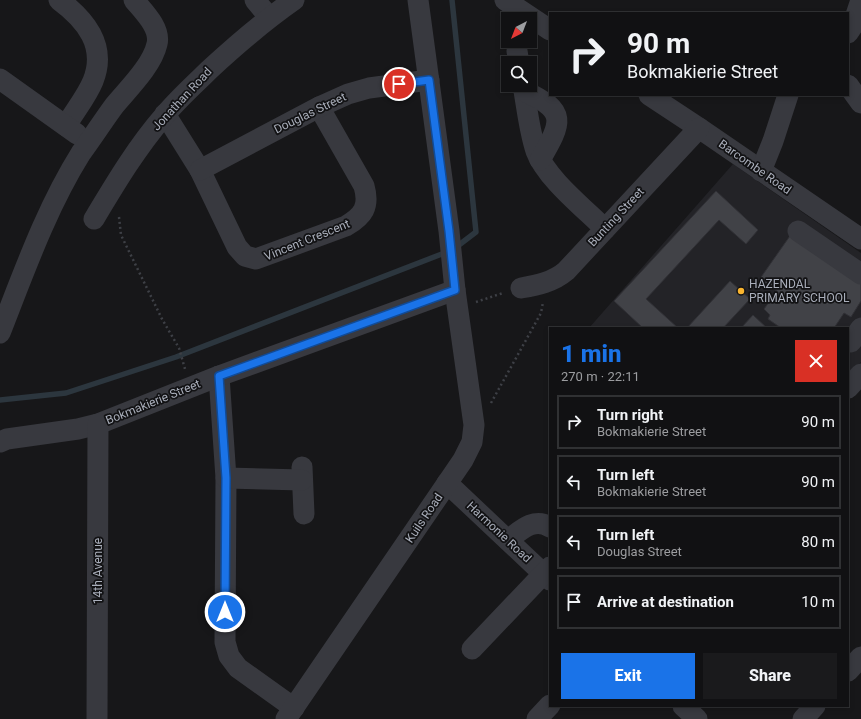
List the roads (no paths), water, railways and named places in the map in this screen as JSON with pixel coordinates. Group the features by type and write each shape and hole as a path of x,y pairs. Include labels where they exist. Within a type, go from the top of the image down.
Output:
{"street":[{"path":"59,0 75,12 86,25 93,38 97,53 97,68 92,82 66,126"},
{"path":"0,333 42,230 63,184 113,108 144,69 155,52 158,42 156,31 147,16 134,0"},
{"path":"255,0 269,17"},
{"name":"Jonathan Road","path":"94,219 106,198 165,114 230,50 269,17 294,0"},
{"path":"418,0 457,300"},
{"path":"505,0 549,29"},
{"path":"849,32 852,27 860,0"},
{"path":"0,79 89,143"},
{"name":"Douglas Street","path":"200,170 319,107 348,94 369,88 429,80"},
{"path":"849,86 861,103"},
{"path":"524,92 530,129 540,160 547,171 558,183 605,228"},
{"path":"530,92 552,107 557,116 557,125 553,136 540,160"},
{"name":"Barcombe Road","path":"650,96 699,128 861,240"},
{"path":"761,171 773,141 788,96"},
{"name":"Vincent Crescent","path":"165,114 200,170 237,247 245,256 256,259 346,226 356,220 365,208 367,196 364,186 319,107"},
{"name":"Bunting Street","path":"521,288 546,283 558,278 566,271 699,128"},
{"path":"798,231 861,274"},
{"name":"Bokmakierie Street","path":"0,442 7,439 78,429 98,424 219,376 457,300"},
{"name":"Kuils Road","path":"290,714 447,483 467,453 472,442 474,425 457,300"},
{"path":"849,387 861,374"},
{"path":"219,376 226,478 225,642 229,656 238,668 290,714"},
{"name":"14th Avenue","path":"97,719 98,424"},
{"path":"226,478 302,473 304,514"},
{"name":"Harmonie Road","path":"447,483 508,540 548,574"},
{"path":"508,540 522,529 538,522 549,526"},
{"path":"472,649 548,574"},
{"path":"849,670 861,657"},
{"path":"537,719 549,706"},
{"path":"684,707 697,719"},
{"path":"803,719 814,707"}],"waterway":[{"path":"452,0 476,232 455,248"},
{"path":"0,400 66,393 176,357 447,252"}],"place":[{"name":"HAZENDAL PRIMARY SCHOOL","path":"741,291"}]}
